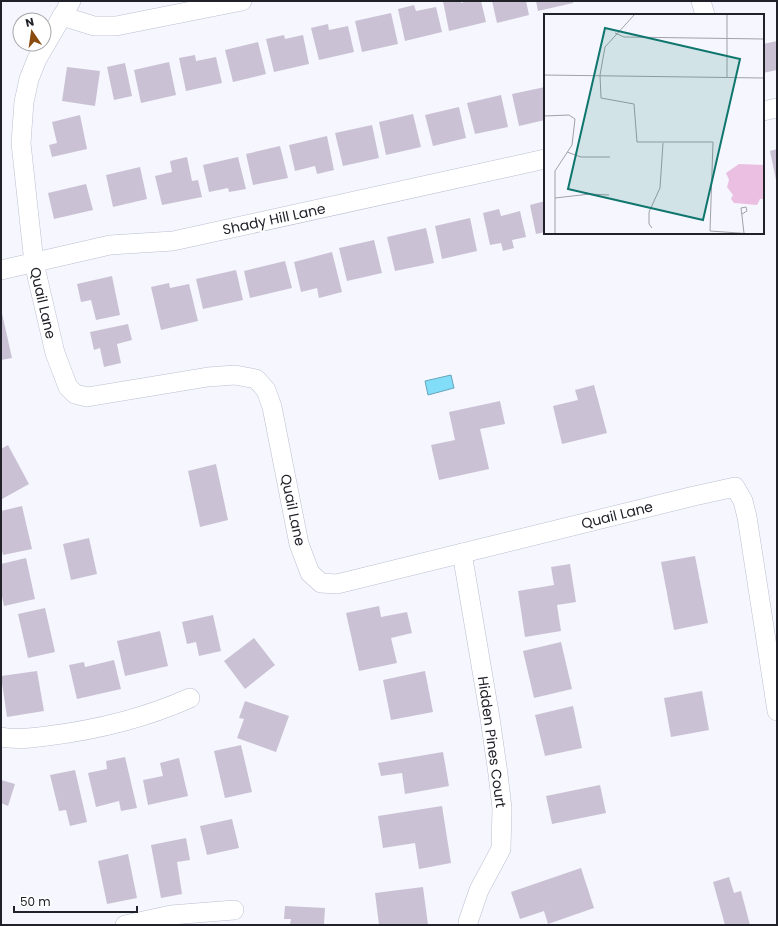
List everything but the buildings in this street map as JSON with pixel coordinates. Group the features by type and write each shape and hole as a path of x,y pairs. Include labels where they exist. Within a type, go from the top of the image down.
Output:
{"street":[{"path":"67,8 94,26 116,26 242,1"},
{"path":"701,1 704,14"},
{"name":"Quail Lane","path":"67,8 37,59 29,79 24,102 21,143 34,263 55,353 68,387 75,394 88,397 208,377 235,375 256,379 266,390 272,407 299,544 310,573 321,583 337,584 735,487 743,501 747,517 777,711"},
{"path":"764,111 777,108"},
{"name":"Shady Hill Lane","path":"1,270 110,245 173,241 544,159"},
{"name":"Hidden Pines Court","path":"462,553 490,718 502,808 501,849 478,890 468,925"},
{"path":"1,737 34,738 83,731 166,708 190,698"},
{"path":"125,925 171,914 234,910"}],"water":[{"path":"451,375 454,388 428,395 425,381"}]}
